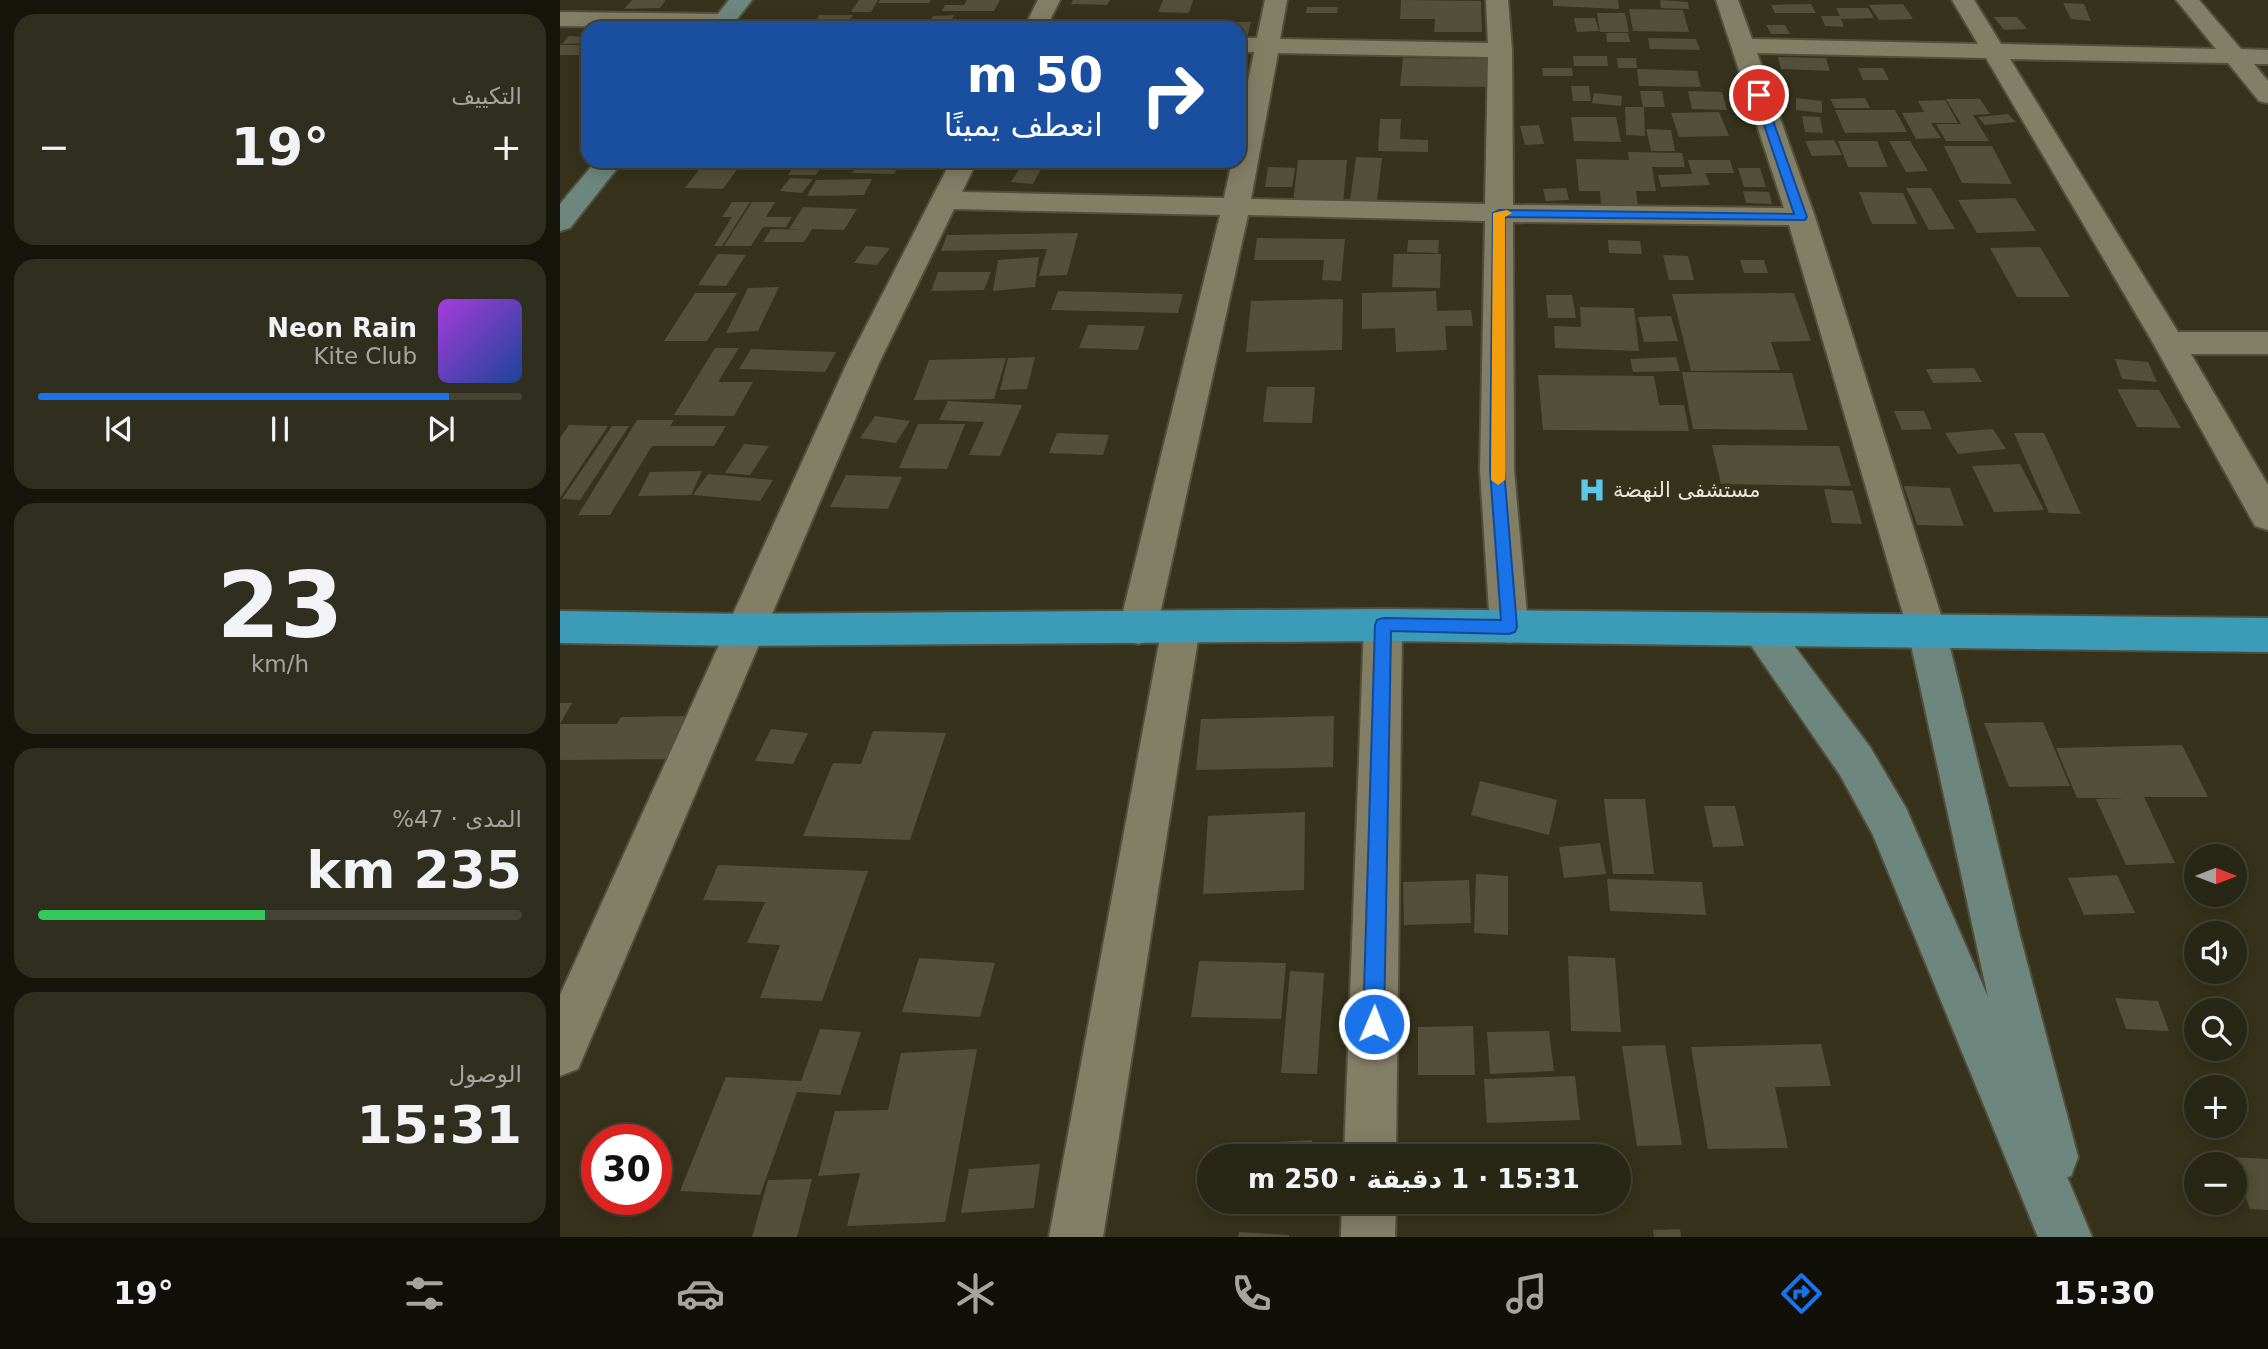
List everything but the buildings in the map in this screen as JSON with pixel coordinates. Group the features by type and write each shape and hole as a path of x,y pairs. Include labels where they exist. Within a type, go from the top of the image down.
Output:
{"highway":[{"path":"560,627 744,630 1383,625 2268,635"}],"street":[{"path":"724,21 741,0"},
{"path":"1038,21 1049,0"},
{"path":"1246,112 1253,45 1276,0"},
{"path":"1497,0 1500,50 1497,470 1509,627"},
{"path":"1727,0 1801,217 1927,631 1996,932 2072,1237"},
{"path":"1963,0 2169,343 2268,516"},
{"path":"2187,0 2268,96"},
{"path":"560,19 624,21"},
{"path":"1253,45 1500,50"},
{"path":"1742,46 2268,57"},
{"path":"560,222 604,168"},
{"path":"560,1051 863,363 960,168"},
{"path":"1076,1237 1160,628 1236,207 1240,168"},
{"path":"943,200 1801,217"},
{"path":"2169,343 2268,343"},
{"path":"1370,1144 1383,625"},
{"path":"1760,631 1855,761 1890,823 2065,1237"},
{"path":"1368,1237 1369,1214"}],"slow traffic":[{"path":"1498,480 1499,213 1507,213"}],"place":[{"name":"مستشفى النهضة","path":"1592,490"}],"route":[{"path":"1374,1024 1383,625 1509,627 1497,470 1499,213 1801,217 1759,95"}]}
